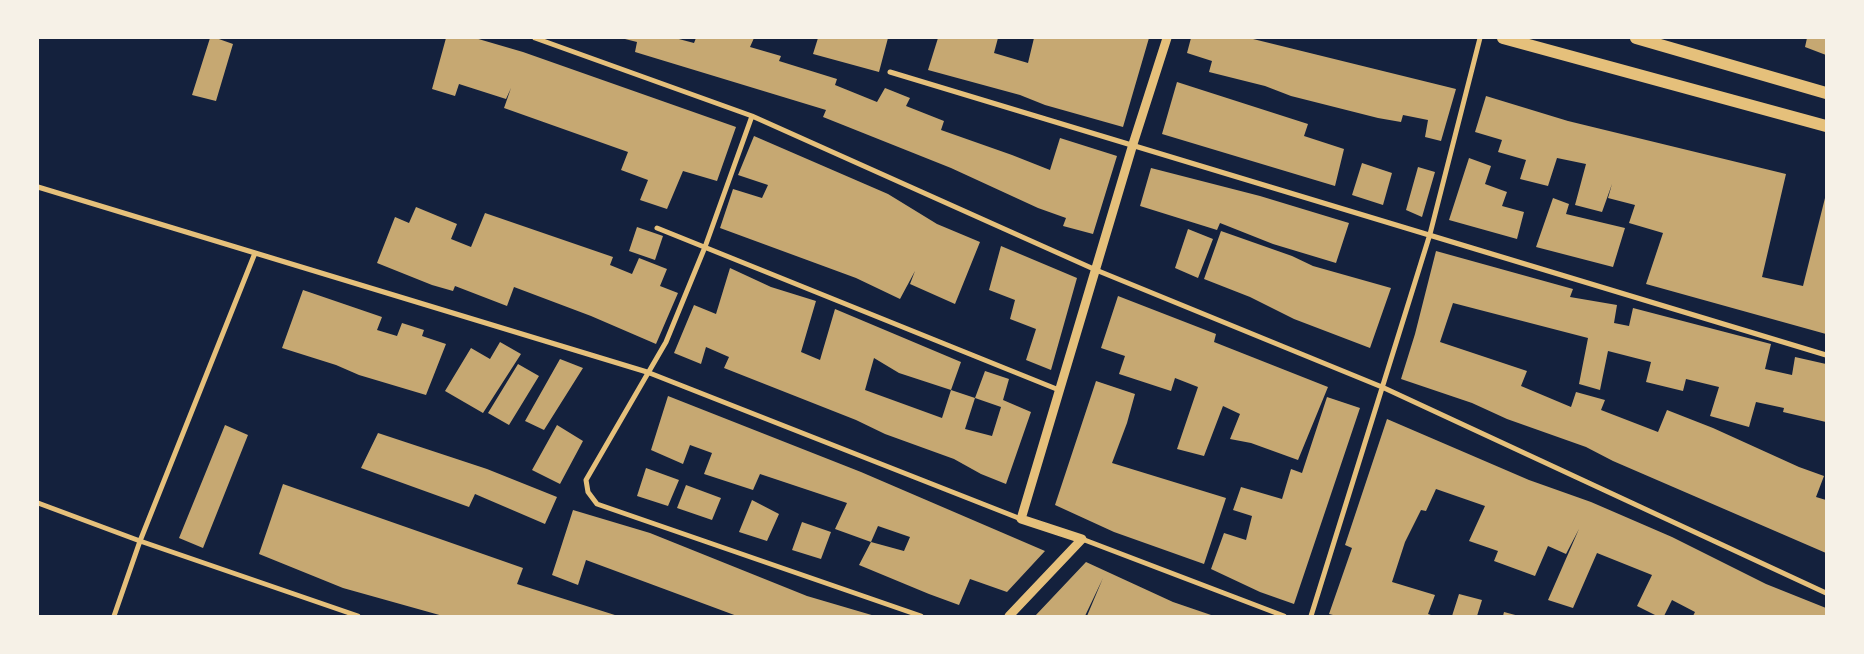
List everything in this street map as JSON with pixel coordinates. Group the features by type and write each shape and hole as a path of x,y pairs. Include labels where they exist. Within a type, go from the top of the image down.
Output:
{"main road":[{"path":"1503,38 1826,126"},
{"path":"1636,38 1826,93"}],"street":[{"path":"535,38 752,116 1096,270 1382,387 1826,593"},
{"path":"1021,519 1133,144 1167,38"},
{"path":"1311,616 1430,234 1480,38"},
{"path":"890,72 1826,354"},
{"path":"752,116 705,247 666,342 586,480 588,492 598,504 922,616"},
{"path":"38,187 647,372 1021,519 1082,539 1284,616"},
{"path":"658,228 1060,390"},
{"path":"114,616 140,541 255,253"},
{"path":"38,503 140,541 358,616"},
{"path":"1009,616 1082,539"}],"building":[{"path":"210,38 216,38 233,44 216,101 192,95"},
{"path":"446,38 475,38 523,52 736,127 717,181 683,171 667,209 640,200 648,180 621,170 628,152 504,108 511,88 506,99 459,84 455,96 432,89"},
{"path":"621,38 675,38 694,43 696,38 754,38 750,47 781,56 779,61 837,79 835,85 877,102 885,88 910,98 906,106 944,121 941,130 1050,170 1060,138 1117,156 1093,234 1063,226 1066,218 1038,208 951,168 823,117 826,110 635,52 637,42"},
{"path":"818,38 888,38 879,72 813,54"},
{"path":"938,38 998,38 994,53 1028,63 1034,38 1149,38 1123,127 1045,105 1020,95 928,70"},
{"path":"1191,38 1249,38 1456,89 1441,141 1425,137 1428,120 1403,115 1401,122 1378,118 1291,96 1265,86 1209,72 1212,61 1187,53"},
{"path":"1807,38 1826,38 1826,55 1805,47"},
{"path":"1177,82 1308,124 1304,136 1344,149 1335,186 1162,134"},
{"path":"1486,96 1568,121 1786,174 1762,277 1803,286 1826,194 1826,334 1646,284 1663,233 1629,223 1635,205 1608,198 1612,184 1602,212 1575,205 1586,164 1557,158 1548,186 1520,179 1526,160 1498,152 1502,140 1475,132"},
{"path":"754,136 888,194 937,224 980,242 955,304 910,284 915,271 900,299 856,278 720,228 733,189 762,198 768,185 738,175"},
{"path":"1469,158 1491,166 1485,184 1507,192 1502,206 1524,212 1517,239 1449,220"},
{"path":"1362,163 1392,173 1383,205 1352,195"},
{"path":"1418,167 1435,172 1422,217 1406,210"},
{"path":"1151,168 1260,196 1349,223 1336,263 1273,244 1220,223 1217,230 1140,206"},
{"path":"1553,198 1569,204 1566,214 1625,228 1613,267 1536,247"},
{"path":"416,207 457,224 451,239 471,247 485,213 613,257 610,265 632,274 639,258 667,269 660,286 678,293 656,344 591,316 514,287 507,306 455,286 453,291 432,285 377,263 395,217 409,223"},
{"path":"637,227 663,236 655,260 629,251"},
{"path":"1188,229 1213,239 1198,278 1175,268"},
{"path":"1221,231 1292,256 1313,266 1391,288 1370,348 1294,319 1250,297 1204,279"},
{"path":"1001,246 1077,278 1051,370 1026,360 1036,329 1010,319 1015,300 989,290"},
{"path":"1436,251 1573,289 1570,297 1617,305 1614,323 1629,326 1633,308 1771,344 1765,369 1792,375 1795,357 1826,364 1826,422 1783,412 1784,408 1756,402 1749,427 1710,416 1719,387 1686,379 1683,391 1646,382 1651,362 1608,351 1600,390 1579,384 1588,338 1453,303 1440,342 1527,371 1521,386 1571,407 1576,392 1605,400 1601,410 1658,432 1667,410 1824,476 1816,497 1826,500 1826,553 1613,461 1586,447 1507,419 1472,403 1401,379 1415,334"},
{"path":"730,268 771,287 816,301 801,352 820,360 835,309 961,362 951,390 975,398 985,371 1009,379 1003,400 1031,412 1006,484 981,474 954,459 885,434 856,420 724,368 729,357 706,347 701,364 674,353 694,305 716,314","holes":["874,358 899,373 951,390 942,418 865,390","975,398 1001,407 992,436 965,429"]},
{"path":"303,290 382,317 377,330 397,336 402,323 424,330 422,336 446,344 426,395 359,375 336,365 282,348"},
{"path":"1118,296 1216,334 1214,342 1328,387 1298,460 1251,443 1230,439 1240,414 1223,406 1204,456 1177,449 1198,387 1175,378 1171,391 1119,374 1125,356 1101,348"},
{"path":"500,342 521,354 483,413 445,391 471,348 490,359"},
{"path":"560,359 583,368 544,430 525,421"},
{"path":"518,364 539,376 509,425 488,413"},
{"path":"1096,381 1135,394 1127,423 1112,463 1226,498 1204,564 1114,532 1055,505"},
{"path":"668,396 861,472 1045,551 1007,592 970,579 959,605 929,594 859,565 871,542 835,529 847,503 760,474 753,490 704,474 712,453 690,445 683,464 651,450","holes":["878,526 910,537 904,551 871,542"]},
{"path":"1327,397 1360,408 1294,604 1260,592 1211,569 1224,533 1246,540 1252,516 1233,510 1241,487 1282,499 1291,469 1302,473"},
{"path":"1387,419 1529,480 1591,502 1672,537 1766,584 1826,608 1826,616 1693,616 1695,612 1672,600 1664,616 1657,616 1637,606 1652,575 1597,553 1573,608 1548,600 1579,529 1566,554 1548,546 1535,576 1494,561 1498,551 1469,541 1485,506 1436,489 1426,511 1421,510 1405,542 1392,582 1435,595 1428,614 1434,616 1337,616 1329,614 1352,548 1345,545"},
{"path":"225,425 248,435 203,548 179,538"},
{"path":"557,425 583,441 560,484 532,470"},
{"path":"378,433 487,469 557,497 545,524 475,494 469,507 361,468"},
{"path":"646,468 679,480 668,506 637,496"},
{"path":"283,484 523,568 517,584 618,616 443,616 343,588 259,554"},
{"path":"686,485 721,498 712,520 677,508"},
{"path":"752,500 779,514 767,541 739,532"},
{"path":"573,510 650,533 807,596 875,616 737,616 586,560 578,585 552,575"},
{"path":"802,522 831,532 821,559 792,550"},
{"path":"1086,562 1173,602 1214,616 1087,616 1103,578 1085,616 1035,616"},
{"path":"1459,594 1482,600 1477,616 1452,616"},
{"path":"1504,612 1519,616 1503,616"}]}
